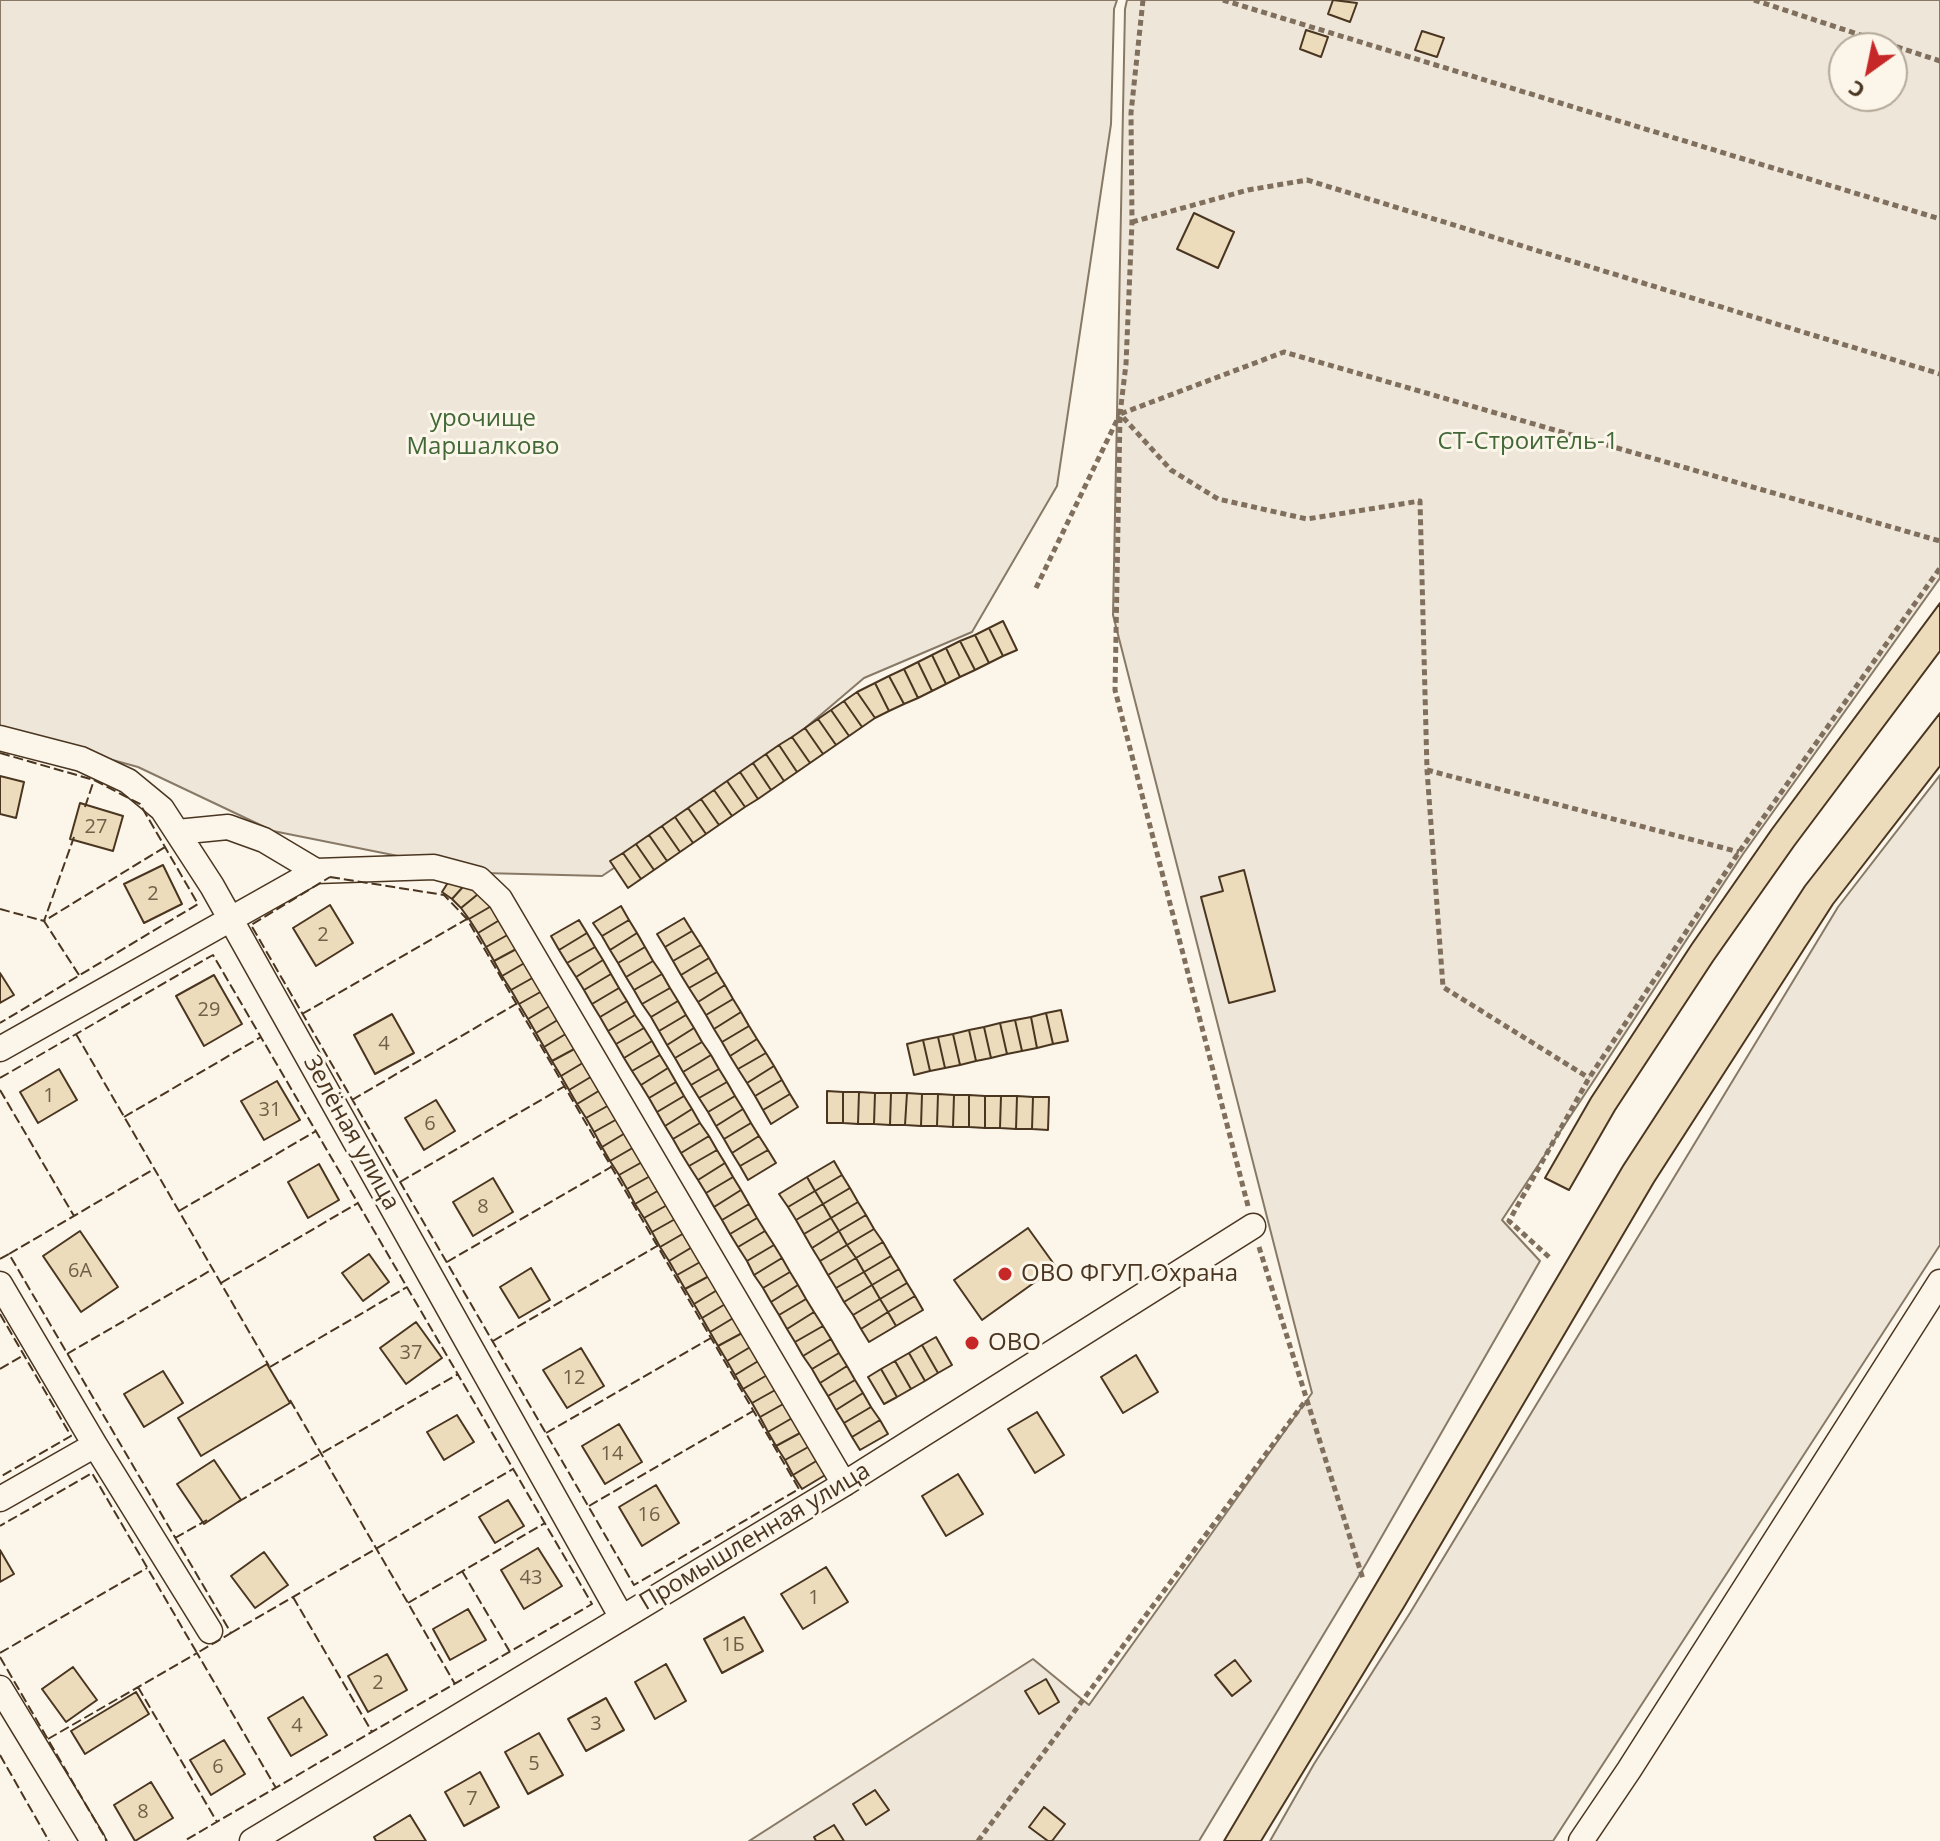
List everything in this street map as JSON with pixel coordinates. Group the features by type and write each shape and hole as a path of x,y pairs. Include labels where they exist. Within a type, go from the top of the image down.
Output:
{"street":[{"name":"Зелёная улица","path":"0,738 81,759 128,781 162,809 230,918 622,1618"},
{"path":"177,832 228,827 264,840 316,871"},
{"path":"0,1049 316,871 434,867 479,879 500,899 844,1484"},
{"name":"Промышленная улица","path":"252,1841 844,1484 1253,1226"},
{"path":"1581,1841 1940,1282"},
{"path":"0,1284 210,1631"},
{"path":"0,1499 95,1445"},
{"path":"0,1688 93,1841"}],"path":[{"path":"1143,0 1131,113 1132,222 1126,364 1120,414 1115,690 1253,1226 1363,1579"},
{"path":"1223,0 1940,219"},
{"path":"1754,0 1940,61"},
{"path":"1132,222 1248,190 1307,180 1940,374"},
{"path":"1036,588 1120,414 1284,352 1940,541"},
{"path":"1120,414 1171,470 1218,499 1307,519 1420,501 1427,770 1443,987 1589,1078"},
{"path":"1549,1257 1509,1221 1589,1078 1739,852 1940,568"},
{"path":"1427,770 1739,852"},
{"path":"978,1841 1307,1399"}],"green space":[{"name":"урочище Маршалково","path":"0,0 1117,0 1114,9 1111,124 1057,486 972,632 864,678 737,786 602,876 483,873 273,831 138,767 0,729"},
{"name":"СТ-Строитель-1","path":"1127,0 1940,0 1940,578 1743,854 1502,1220 1540,1261 1366,1564 1199,1841 749,1841 1033,1659 1089,1705 1312,1393 1113,615"},
{"path":"1940,775 1940,1245 1553,1841 1270,1841 1314,1764 1410,1613 1838,907"}],"building":[{"path":"1333,0 1357,3 1350,22 1328,14"},
{"path":"1306,30 1328,37 1321,57 1300,49"},
{"path":"1422,31 1444,38 1437,57 1415,50"},
{"path":"1194,213 1234,232 1218,268 1177,249"},
{"path":"1940,603 1940,651 1794,846 1713,961 1615,1110 1569,1190 1545,1178 1591,1098 1692,944 1772,829"},
{"path":"1003,621 1017,650 1003,656 989,628"},
{"path":"989,628 1003,656 989,663 975,635"},
{"path":"975,635 989,663 975,670 960,641"},
{"path":"960,641 975,670 960,677 946,648"},
{"path":"946,648 960,677 946,684 932,655"},
{"path":"932,655 946,684 932,691 918,662"},
{"path":"918,662 932,691 918,698 904,669"},
{"path":"904,669 918,698 904,704 889,676"},
{"path":"889,676 904,704 889,711 875,683"},
{"path":"875,683 889,711 875,718 857,692"},
{"path":"857,692 875,718 862,727 844,701"},
{"path":"844,701 862,727 849,736 831,710"},
{"path":"831,710 849,736 836,745 818,719"},
{"path":"1940,713 1940,766 1833,904 1654,1182 1404,1607 1261,1841 1224,1841 1623,1166 1805,886"},
{"path":"818,719 836,745 823,754 805,728"},
{"path":"805,728 823,754 810,763 792,737"},
{"path":"792,737 810,763 797,772 779,745"},
{"path":"779,745 797,772 784,781 766,754"},
{"path":"766,754 784,781 771,790 753,763"},
{"path":"753,763 771,790 758,799 740,772"},
{"path":"740,772 758,799 745,807 727,781"},
{"path":"0,776 24,782 16,818 0,814"},
{"path":"727,781 745,807 732,816 714,790"},
{"path":"714,790 732,816 719,825 701,799"},
{"path":"701,799 719,825 706,834 688,808"},
{"path":"80,803 123,816 113,851 70,839"},
{"path":"688,808 706,834 693,843 675,817"},
{"path":"675,817 693,843 680,852 662,826"},
{"path":"662,826 680,852 667,861 649,835"},
{"path":"649,835 667,861 654,870 636,844"},
{"path":"636,844 654,870 641,879 623,853"},
{"path":"623,853 641,879 628,888 610,861"},
{"path":"163,865 182,904 144,923 124,884"},
{"path":"1244,870 1275,991 1229,1003 1201,897 1223,891 1219,877"},
{"path":"454,873 471,878 452,899 442,892"},
{"path":"471,878 483,890 461,908 452,899"},
{"path":"483,890 495,904 469,919 461,908"},
{"path":"495,904 503,918 478,933 469,919"},
{"path":"330,905 353,943 316,966 293,928"},
{"path":"621,906 629,920 602,936 593,923"},
{"path":"503,918 511,933 486,947 478,933"},
{"path":"684,918 692,931 665,947 657,934"},
{"path":"579,920 587,933 559,950 551,936"},
{"path":"629,920 637,933 610,950 602,936"},
{"path":"692,931 701,945 673,961 665,947"},
{"path":"511,933 520,947 494,961 486,947"},
{"path":"587,933 595,947 567,963 559,950"},
{"path":"637,933 645,947 618,963 610,950"},
{"path":"701,945 709,958 681,975 673,961"},
{"path":"520,947 528,961 502,976 494,961"},
{"path":"595,947 603,960 576,977 567,963"},
{"path":"645,947 653,961 626,977 618,963"},
{"path":"709,958 717,972 689,988 681,975"},
{"path":"603,960 611,974 584,990 576,977"},
{"path":"528,961 536,976 511,990 502,976"},
{"path":"653,961 662,974 634,990 626,977"},
{"path":"717,972 725,985 698,1002 689,988"},
{"path":"0,973 14,995 0,1003"},
{"path":"611,974 619,988 592,1004 584,990"},
{"path":"662,974 670,988 642,1004 634,990"},
{"path":"214,975 242,1024 204,1046 176,996"},
{"path":"536,976 544,990 519,1004 511,990"},
{"path":"725,985 733,999 706,1015 698,1002"},
{"path":"619,988 627,1001 600,1017 592,1004"},
{"path":"670,988 678,1001 651,1017 642,1004"},
{"path":"544,990 553,1004 528,1019 519,1004"},
{"path":"733,999 741,1012 714,1029 706,1015"},
{"path":"627,1001 635,1015 608,1031 600,1017"},
{"path":"678,1001 686,1015 659,1031 651,1017"},
{"path":"553,1004 561,1018 536,1033 528,1019"},
{"path":"1061,1010 1068,1041 1053,1044 1046,1013"},
{"path":"741,1012 749,1026 722,1042 714,1029"},
{"path":"1046,1013 1053,1044 1037,1048 1031,1017"},
{"path":"392,1014 414,1053 375,1074 354,1035"},
{"path":"635,1015 644,1028 616,1044 608,1031"},
{"path":"686,1015 694,1028 667,1045 659,1031"},
{"path":"1031,1017 1037,1048 1022,1051 1015,1020"},
{"path":"561,1018 569,1032 544,1047 536,1033"},
{"path":"1015,1020 1022,1051 1007,1054 1000,1023"},
{"path":"1000,1023 1007,1054 991,1058 984,1027"},
{"path":"749,1026 757,1039 730,1056 722,1042"},
{"path":"984,1027 991,1058 976,1061 969,1030"},
{"path":"644,1028 652,1041 624,1058 616,1044"},
{"path":"694,1028 702,1042 675,1058 667,1045"},
{"path":"969,1030 976,1061 960,1065 953,1034"},
{"path":"569,1032 578,1047 552,1061 544,1047"},
{"path":"953,1034 960,1065 945,1068 938,1037"},
{"path":"938,1037 945,1068 930,1071 923,1040"},
{"path":"757,1039 766,1053 738,1069 730,1056"},
{"path":"923,1040 930,1071 914,1075 907,1044"},
{"path":"652,1041 660,1055 632,1071 624,1058"},
{"path":"702,1042 711,1055 683,1072 675,1058"},
{"path":"578,1047 586,1061 561,1076 552,1061"},
{"path":"766,1053 774,1066 747,1083 738,1069"},
{"path":"660,1055 668,1068 641,1085 632,1071"},
{"path":"711,1055 719,1069 691,1085 683,1072"},
{"path":"586,1061 594,1075 569,1090 561,1076"},
{"path":"774,1066 782,1080 755,1096 747,1083"},
{"path":"668,1068 676,1082 649,1098 641,1085"},
{"path":"59,1069 77,1100 38,1123 20,1092"},
{"path":"719,1069 727,1082 699,1098 691,1085"},
{"path":"594,1075 602,1089 577,1104 569,1090"},
{"path":"782,1080 790,1094 763,1110 755,1096"},
{"path":"277,1081 300,1120 264,1140 241,1101"},
{"path":"676,1082 684,1096 657,1112 649,1098"},
{"path":"727,1082 735,1096 708,1112 699,1098"},
{"path":"602,1089 611,1104 586,1118 577,1104"},
{"path":"827,1091 843,1092 843,1123 827,1123"},
{"path":"843,1092 859,1092 858,1124 843,1123"},
{"path":"859,1092 875,1093 874,1124 858,1124"},
{"path":"875,1093 891,1093 890,1125 874,1124"},
{"path":"891,1093 907,1093 905,1125 890,1125"},
{"path":"907,1093 922,1094 921,1126 905,1125"},
{"path":"790,1094 798,1107 771,1124 763,1110"},
{"path":"922,1094 938,1094 937,1126 921,1126"},
{"path":"938,1094 954,1095 953,1127 937,1126"},
{"path":"954,1095 969,1095 969,1127 953,1127"},
{"path":"969,1095 985,1096 985,1128 969,1127"},
{"path":"684,1096 692,1109 665,1126 657,1112"},
{"path":"735,1096 743,1109 716,1126 708,1112"},
{"path":"985,1096 1001,1096 1000,1128 985,1128"},
{"path":"1001,1096 1017,1096 1016,1129 1000,1128"},
{"path":"1017,1096 1033,1097 1032,1129 1016,1129"},
{"path":"1033,1097 1049,1097 1048,1130 1032,1129"},
{"path":"436,1100 455,1131 424,1150 405,1118"},
{"path":"611,1104 619,1118 594,1132 586,1118"},
{"path":"692,1109 700,1123 673,1139 665,1126"},
{"path":"743,1109 751,1123 724,1139 716,1126"},
{"path":"619,1118 627,1132 602,1147 594,1132"},
{"path":"700,1123 709,1136 681,1153 673,1139"},
{"path":"751,1123 759,1136 732,1153 724,1139"},
{"path":"627,1132 636,1146 610,1161 602,1147"},
{"path":"709,1136 717,1150 689,1166 681,1153"},
{"path":"759,1136 768,1150 740,1166 732,1153"},
{"path":"636,1146 644,1161 619,1175 610,1161"},
{"path":"717,1150 725,1163 698,1180 689,1166"},
{"path":"768,1150 776,1163 748,1180 740,1166"},
{"path":"644,1161 652,1175 627,1189 619,1175"},
{"path":"834,1161 842,1175 815,1191 807,1177"},
{"path":"725,1163 733,1177 706,1193 698,1180"},
{"path":"319,1164 339,1200 308,1218 288,1182"},
{"path":"652,1175 661,1189 635,1204 627,1189"},
{"path":"842,1175 850,1188 823,1204 815,1191"},
{"path":"733,1177 741,1190 714,1207 706,1193"},
{"path":"807,1177 815,1191 788,1207 779,1194"},
{"path":"493,1178 513,1212 473,1236 453,1202"},
{"path":"850,1188 858,1202 831,1218 823,1204"},
{"path":"661,1189 669,1204 644,1218 635,1204"},
{"path":"741,1190 749,1204 722,1220 714,1207"},
{"path":"815,1191 823,1204 796,1220 788,1207"},
{"path":"858,1202 866,1215 839,1231 831,1218"},
{"path":"669,1204 677,1218 652,1232 644,1218"},
{"path":"749,1204 757,1218 730,1234 722,1220"},
{"path":"823,1204 831,1218 804,1234 796,1220"},
{"path":"866,1215 874,1229 847,1245 839,1231"},
{"path":"677,1218 686,1232 660,1247 652,1232"},
{"path":"757,1218 765,1231 738,1247 730,1234"},
{"path":"831,1218 839,1231 812,1248 804,1234"},
{"name":"ОВО ФГУП Охрана","path":"1028,1228 1056,1267 982,1320 954,1280"},
{"path":"874,1229 883,1242 856,1258 847,1245"},
{"path":"80,1231 118,1287 81,1312 43,1256"},
{"path":"765,1231 774,1245 747,1261 738,1247"},
{"path":"839,1231 847,1245 820,1261 812,1248"},
{"path":"686,1232 694,1246 669,1261 660,1247"},
{"path":"883,1242 891,1256 864,1272 856,1258"},
{"path":"774,1245 782,1258 754,1275 747,1261"},
{"path":"847,1245 856,1258 828,1275 820,1261"},
{"path":"694,1246 702,1261 677,1275 669,1261"},
{"path":"369,1254 389,1282 363,1301 342,1273"},
{"path":"891,1256 899,1269 872,1285 864,1272"},
{"path":"782,1258 790,1272 763,1288 754,1275"},
{"path":"856,1258 864,1272 836,1288 828,1275"},
{"path":"702,1261 711,1275 685,1289 677,1275"},
{"path":"531,1268 550,1300 519,1318 500,1287"},
{"path":"899,1269 907,1283 880,1299 872,1285"},
{"path":"790,1272 798,1285 771,1302 763,1288"},
{"path":"864,1272 872,1285 844,1302 836,1288"},
{"path":"711,1275 719,1289 694,1304 685,1289"},
{"path":"907,1283 915,1296 888,1312 880,1299"},
{"path":"798,1285 806,1299 779,1315 771,1302"},
{"path":"872,1285 880,1299 853,1315 844,1302"},
{"path":"719,1289 727,1303 702,1318 694,1304"},
{"path":"915,1296 923,1310 896,1326 888,1312"},
{"path":"806,1299 814,1312 787,1329 779,1315"},
{"path":"880,1299 888,1312 861,1329 853,1315"},
{"path":"727,1303 735,1317 710,1332 702,1318"},
{"path":"814,1312 823,1326 795,1342 787,1329"},
{"path":"888,1312 896,1326 869,1342 861,1329"},
{"path":"735,1317 744,1332 718,1346 710,1332"},
{"path":"416,1322 442,1358 406,1384 380,1348"},
{"path":"823,1326 831,1339 803,1356 795,1342"},
{"path":"744,1332 752,1346 727,1361 718,1346"},
{"path":"936,1337 952,1365 938,1373 922,1345"},
{"path":"831,1339 839,1353 812,1369 803,1356"},
{"path":"922,1345 938,1373 925,1381 909,1353"},
{"path":"752,1346 760,1360 735,1375 727,1361"},
{"path":"581,1348 604,1386 567,1408 543,1370"},
{"path":"839,1353 847,1366 820,1383 812,1369"},
{"path":"909,1353 925,1381 911,1389 895,1361"},
{"path":"1136,1355 1158,1392 1123,1413 1101,1377"},
{"path":"760,1360 769,1374 743,1389 735,1375"},
{"path":"895,1361 911,1389 897,1397 881,1369"},
{"path":"267,1364 290,1403 201,1456 178,1418"},
{"path":"847,1366 855,1380 828,1396 820,1383"},
{"path":"881,1369 897,1397 884,1404 868,1377"},
{"path":"163,1371 183,1403 144,1427 124,1394"},
{"path":"769,1374 777,1389 752,1403 743,1389"},
{"path":"855,1380 863,1393 836,1410 828,1396"},
{"path":"777,1389 785,1403 760,1417 752,1403"},
{"path":"863,1393 871,1407 844,1423 836,1410"},
{"path":"785,1403 794,1417 768,1432 760,1417"},
{"path":"871,1407 880,1420 852,1437 844,1423"},
{"path":"1037,1412 1064,1455 1035,1473 1008,1429"},
{"path":"457,1415 474,1442 444,1460 427,1432"},
{"path":"794,1417 802,1432 776,1446 768,1432"},
{"path":"880,1420 888,1434 860,1450 852,1437"},
{"path":"619,1424 642,1462 605,1484 582,1446"},
{"path":"802,1432 810,1446 785,1460 776,1446"},
{"path":"810,1446 818,1460 793,1475 785,1460"},
{"path":"214,1460 241,1500 204,1524 177,1484"},
{"path":"818,1460 827,1474 802,1489 793,1475"},
{"path":"958,1474 983,1514 946,1536 922,1496"},
{"path":"656,1485 679,1523 642,1546 619,1507"},
{"path":"508,1500 524,1526 495,1543 479,1517"},
{"path":"538,1548 562,1586 524,1609 501,1570"},
{"path":"0,1550 14,1574 0,1582"},
{"path":"264,1552 288,1585 255,1608 231,1576"},
{"path":"826,1567 848,1602 803,1629 781,1594"},
{"path":"468,1609 486,1640 450,1660 433,1629"},
{"path":"744,1617 763,1651 722,1673 704,1639"},
{"path":"387,1654 407,1690 368,1712 348,1676"},
{"path":"1235,1660 1251,1681 1232,1696 1215,1675"},
{"path":"666,1664 686,1701 655,1719 635,1682"},
{"path":"73,1667 97,1700 66,1722 42,1689"},
{"path":"1046,1679 1059,1702 1039,1714 1025,1691"},
{"path":"136,1692 149,1714 85,1754 71,1731"},
{"path":"303,1697 327,1735 291,1756 268,1718"},
{"path":"606,1698 624,1730 586,1751 568,1719"},
{"path":"539,1733 563,1775 528,1794 505,1752"},
{"path":"224,1740 245,1774 211,1795 190,1760"},
{"path":"480,1772 499,1807 464,1826 445,1792"},
{"path":"151,1782 173,1818 135,1841 114,1805"},
{"path":"875,1790 889,1810 866,1825 853,1804"},
{"path":"1044,1807 1065,1824 1052,1841 1029,1827"},
{"path":"410,1815 426,1841 376,1841 374,1837"},
{"path":"834,1825 844,1841 816,1841 814,1837"}],"fence":[{"path":"0,753 94,780 140,804 198,904 0,1023"},
{"path":"85,807 94,780"},
{"path":"0,909 44,921 74,837"},
{"path":"79,975 44,921 165,847"},
{"path":"330,877 444,895 467,919 799,1489 634,1585 251,925 330,877"},
{"path":"302,1014 467,919"},
{"path":"0,1078 213,955 592,1604 184,1841"},
{"path":"352,1100 516,1004"},
{"path":"76,1034 269,1366"},
{"path":"124,1117 261,1037"},
{"path":"400,1182 565,1086"},
{"path":"0,1090 74,1216"},
{"path":"179,1211 316,1131"},
{"path":"447,1262 611,1167"},
{"path":"9,1254 154,1169"},
{"path":"221,1283 358,1203"},
{"path":"493,1341 657,1246"},
{"path":"0,1259 9,1254 231,1633 197,1653 92,1473 0,1526"},
{"path":"67,1354 213,1269"},
{"path":"270,1367 407,1287"},
{"path":"0,1314 71,1436 0,1477"},
{"path":"546,1433 711,1338"},
{"path":"0,1369 24,1355"},
{"path":"238,1502 458,1374"},
{"path":"290,1400 455,1684"},
{"path":"589,1506 753,1411"},
{"path":"231,1633 513,1469"},
{"path":"175,1538 207,1520"},
{"path":"408,1603 545,1523"},
{"path":"0,1653 147,1568"},
{"path":"462,1571 510,1652"},
{"path":"293,1597 372,1732"},
{"path":"48,1739 197,1653 276,1788"},
{"path":"0,1657 107,1841"},
{"path":"138,1687 217,1822"},
{"path":"0,1755 49,1841"}],"place":[{"name":"ОВО ФГУП Охрана","path":"1005,1274"},
{"name":"ОВО","path":"972,1343"}]}
